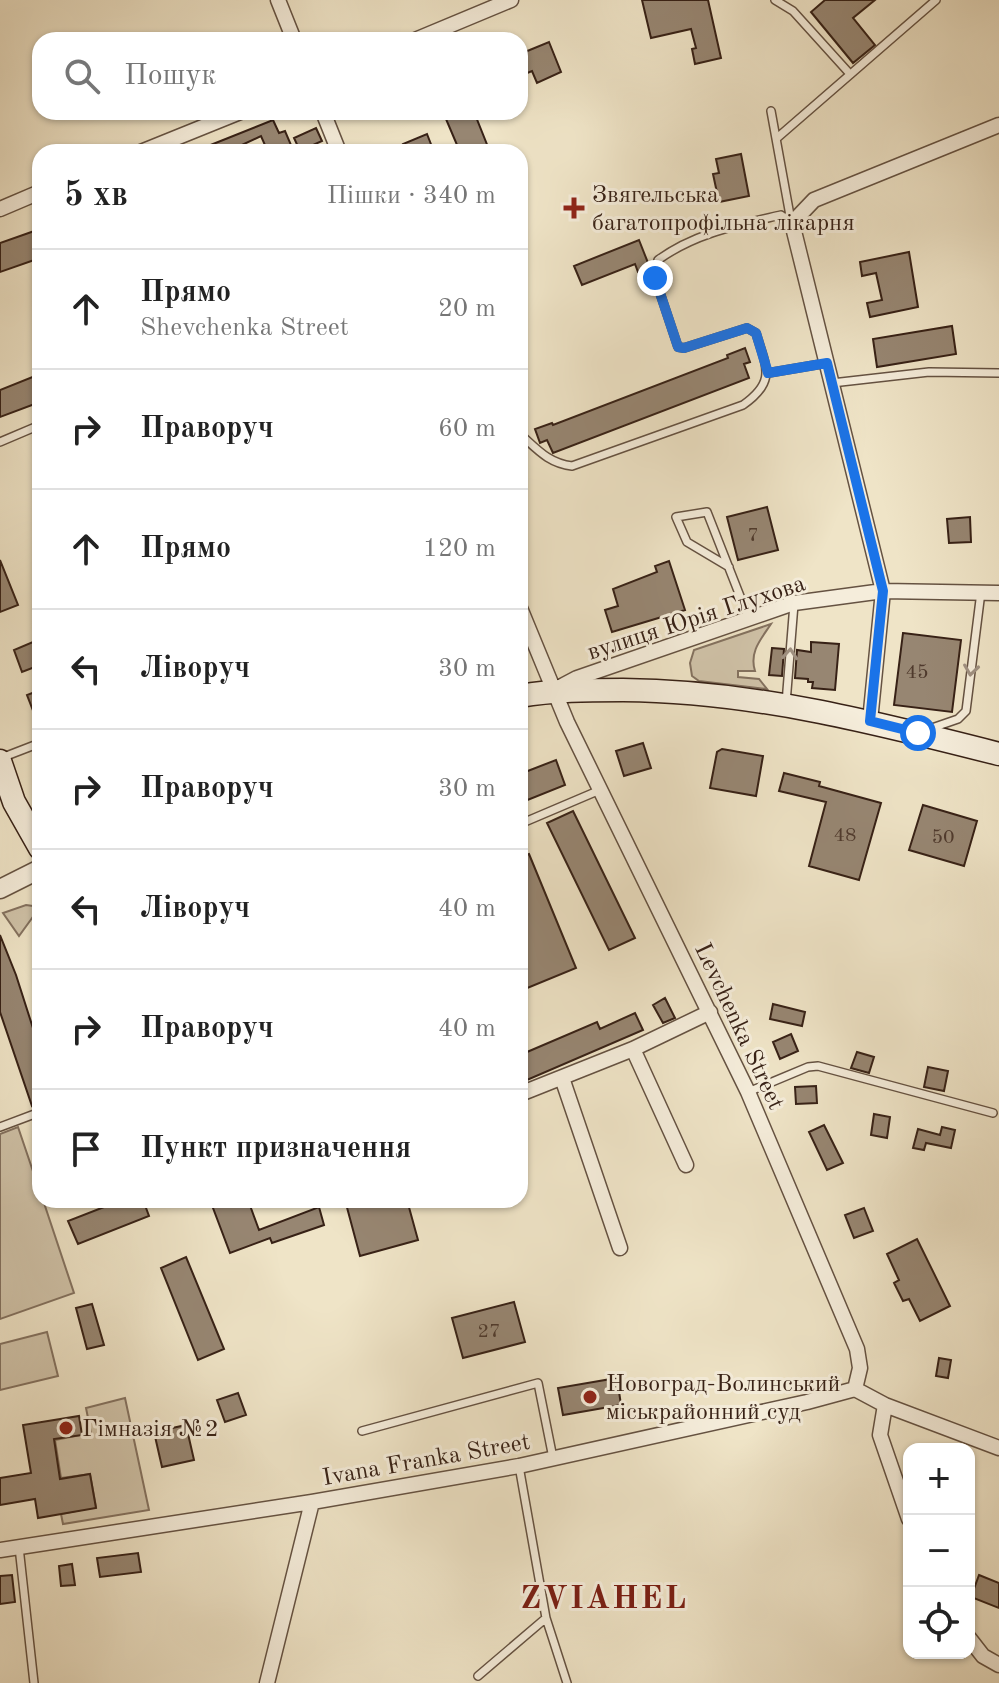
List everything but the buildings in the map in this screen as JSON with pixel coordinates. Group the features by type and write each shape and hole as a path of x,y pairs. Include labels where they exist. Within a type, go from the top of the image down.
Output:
{"main road":[{"path":"528,695 552,691 682,691 786,705 870,721 999,754"},
{"path":"0,760 14,802 32,834"}],"street":[{"path":"278,0 291,32"},
{"path":"434,32 511,0"},
{"path":"161,144 220,120"},
{"path":"326,120 336,144"},
{"path":"870,721 883,591 792,223 814,200 999,125"},
{"path":"0,209 32,195"},
{"name":"вулиця Юрія Глухова","path":"552,691 577,678 794,603 883,591 999,593"},
{"name":"Levchenka Street","path":"528,629 552,691 748,1092 857,1349 860,1368 855,1389"},
{"path":"0,889 32,873"},
{"path":"528,1091 633,1049 710,1012"},
{"path":"633,1049 686,1165"},
{"path":"562,1078 620,1248"},
{"path":"855,1389 885,1405 999,1448"},
{"name":"Ivana Franka Street","path":"0,1550 312,1502 519,1466 855,1389"},
{"path":"885,1405 880,1435 908,1515"},
{"path":"267,1683 312,1502"},
{"path":"975,1646 983,1656 999,1665"}],"lane":[{"path":"775,0 793,11 850,74"},
{"path":"777,138 936,0"},
{"path":"771,111 792,223"},
{"path":"528,441 546,458 557,464 572,466 743,405 767,381 768,373 756,333 747,328 684,348 678,347 655,278 658,260 712,231 781,215 792,223"},
{"path":"768,373 827,363"},
{"path":"832,383 929,372 999,373"},
{"path":"0,442 32,428"},
{"path":"729,567 687,542 676,517 707,512 729,567 749,619"},
{"path":"918,733 964,714 981,592"},
{"path":"786,705 794,603"},
{"path":"0,760 32,746"},
{"path":"528,821 600,790"},
{"path":"748,1092 808,1067 818,1066 993,1113"},
{"path":"0,1127 32,1115"},
{"path":"362,1431 538,1383 553,1458"},
{"path":"519,1466 546,1618 567,1683"},
{"path":"19,1547 34,1683"},
{"path":"478,1676 546,1618"}],"shaded area":[{"path":"771,624 755,652 755,671 738,671 738,677 759,679 767,689 699,681 692,676 690,663 694,650"},
{"path":"32,906 32,918 19,936 3,913"},
{"path":"18,1127 32,1168 32,1208 46,1208 74,1293 0,1319 0,1134"},
{"path":"47,1332 58,1376 0,1390 0,1344"},
{"path":"125,1398 149,1510 63,1524 61,1514 96,1507 90,1474 61,1478 55,1440 91,1433 86,1408"}],"place":[{"name":"Звягельська багатопрофільна лікарня","path":"574,208"},
{"name":"Новоград-Волинський міськрайонний суд","path":"590,1397"},
{"name":"Гімназія №2","path":"66,1428"}],"district":[{"name":"ZVIAHEL","path":"604,1597"}],"route":[{"path":"655,278 678,347 684,348 747,328 756,333 768,373 827,363 883,591 870,721 918,733"}]}
